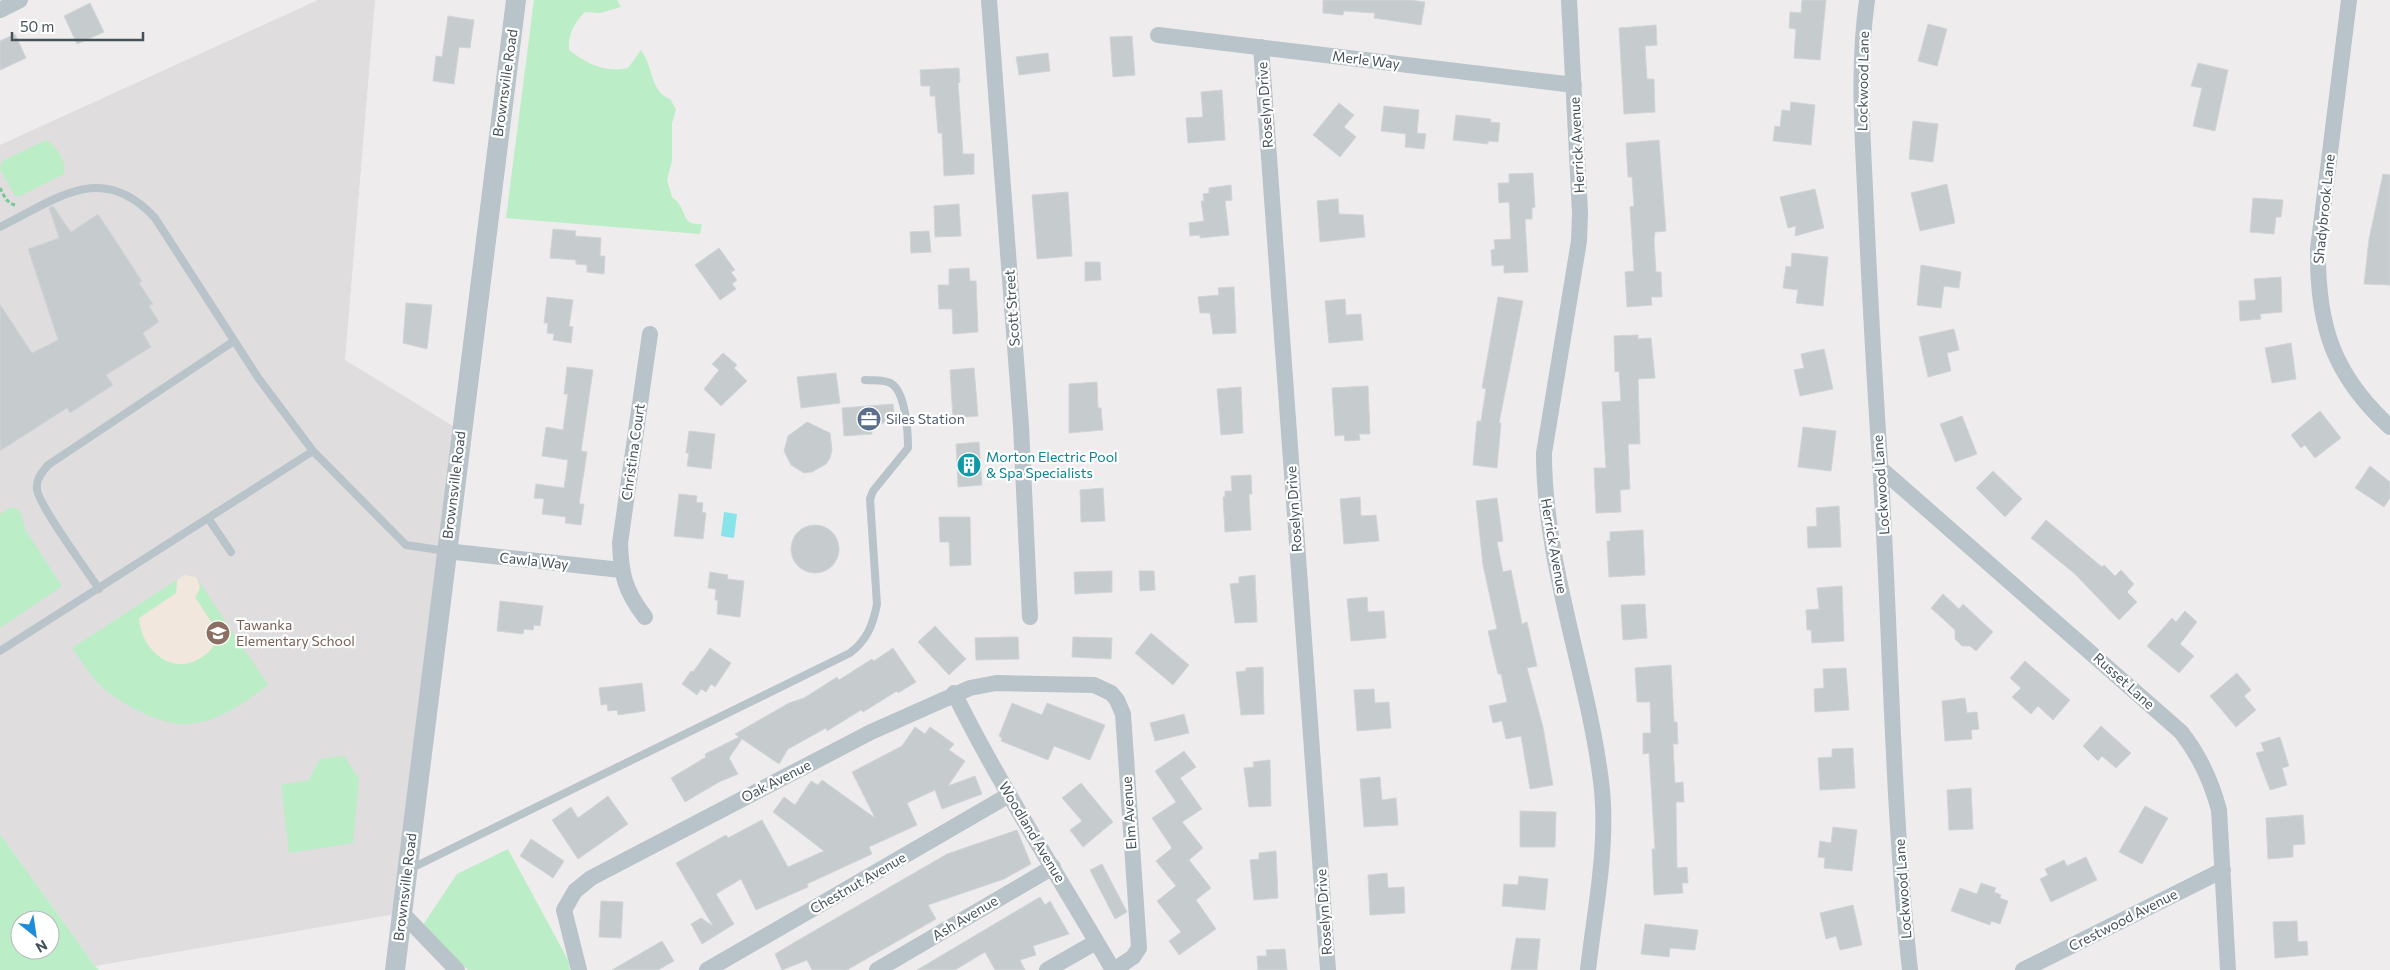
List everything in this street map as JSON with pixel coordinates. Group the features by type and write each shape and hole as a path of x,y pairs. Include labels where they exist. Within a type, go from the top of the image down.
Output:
{"street":[{"path":"0,10 20,0"},
{"name":"Brownsville Road","path":"398,968 406,872 516,0"},
{"name":"Scott Street","path":"989,0 1023,444 1030,617"},
{"name":"Herrick Avenue","path":"1569,0 1580,213 1579,241 1546,444 1544,480 1549,529 1601,783 1603,835 1588,970"},
{"name":"Lockwood Lane","path":"1867,0 1860,75 1861,125 1888,586 1893,749 1910,970"},
{"name":"Shadybrook Lane","path":"2349,0 2318,249 2318,280 2322,312 2336,356 2350,385 2368,407 2390,427"},
{"name":"Merle Way","path":"1158,36 1574,85"},
{"name":"Roselyn Drive","path":"1261,47 1328,970"},
{"name":"Christina Court","path":"645,617 633,602 621,570 620,543 650,334"},
{"name":"Russet Lane","path":"1880,468 2181,732 2194,749 2214,789 2219,810 2228,970"},
{"name":"Cawla Way","path":"446,551 621,570"},
{"name":"Oak Avenue","path":"579,970 564,910 575,891 591,878 872,732 954,693 996,683 1067,684"},
{"name":"Elm Avenue","path":"1067,684 1102,687 1111,692 1123,714 1139,948 1133,957 1113,970"},
{"name":"Woodland Avenue","path":"954,693 1009,795 1113,970"},
{"name":"Chestnut Avenue","path":"707,970 1009,795"},
{"name":"Ash Avenue","path":"877,970 1053,867"},
{"name":"Crestwood Avenue","path":"2023,970 2223,870"},
{"path":"402,913 457,970"},
{"path":"1047,970 1096,942"}],"lane":[{"path":"0,227 72,192 96,186 121,191 141,202 155,218 234,341 286,417 313,451 406,545 446,551"},
{"path":"99,589 37,491 37,478 48,465 234,341"},
{"path":"406,872 850,653 859,646 874,620 877,604 870,499 873,491 908,448 904,412 898,392 892,384 882,381 865,380"},
{"path":"0,650 99,589 313,451"},
{"path":"208,518 231,552"}],"path":[{"path":"0,188 10,204 16,205 24,201"}],"shaded area":[{"name":"Tawanka Elementary School","path":"318,0 375,0 345,360 461,431 402,913 95,966 60,917 60,910 55,910 0,834 0,145"}],"green space":[{"path":"534,0 617,0 621,7 600,13 585,12 572,29 569,50 597,66 620,69 628,68 641,50 655,84 664,96 670,99 676,109 672,124 672,161 667,180 672,197 681,207 687,220 695,224 702,224 700,234 506,218"},
{"path":"46,140 60,154 64,164 64,174 20,196 15,196 0,169 2,161"},
{"path":"10,508 16,508 20,512 26,531 62,586 0,628 0,514"},
{"path":"184,575 196,577 268,685 221,715 200,722 178,724 154,718 129,706 108,692 96,681 72,648"},
{"path":"344,756 359,779 353,843 289,853 281,785 309,780 320,759"},
{"path":"0,834 55,910 10,910 10,960 60,960 60,917 99,970 0,970"},
{"path":"508,849 568,960 570,970 468,970 423,925 457,874"}],"sand":[{"path":"184,575 196,577 200,587 195,597 220,635 208,652 195,661 183,664 172,663 153,651 146,642 139,618 176,593 177,580"}],"water":[{"path":"724,512 737,514 734,538 721,536"}],"building":[{"path":"1323,0 1409,0 1425,2 1421,25 1374,18 1375,13 1344,11 1343,15 1323,13"},
{"path":"1802,0 1826,0 1820,60 1794,58 1796,29 1789,28 1790,12 1801,13"},
{"path":"90,3 104,32 77,44 64,16"},
{"path":"448,16 474,20 470,48 459,47 454,84 433,81 436,56 442,57"},
{"path":"1928,24 1947,29 1937,66 1918,61"},
{"path":"1656,25 1657,45 1645,46 1647,79 1654,79 1655,112 1624,114 1619,28"},
{"path":"15,34 26,58 0,70 0,41"},
{"path":"1132,36 1135,75 1113,77 1110,37"},
{"path":"1048,53 1050,71 1019,75 1016,57"},
{"path":"2198,63 2228,70 2215,131 2193,126 2202,88 2191,86"},
{"path":"959,68 960,82 958,83 963,154 974,154 974,174 944,176 942,133 938,133 935,96 930,96 930,86 921,86 920,70"},
{"path":"1222,90 1225,140 1188,143 1186,118 1203,117 1201,92"},
{"path":"1791,102 1815,105 1811,145 1773,141 1775,126 1780,127 1782,110 1790,111"},
{"path":"1339,103 1354,115 1344,127 1356,137 1340,157 1313,135"},
{"path":"1384,106 1419,110 1417,133 1426,134 1424,149 1405,147 1406,134 1381,131"},
{"path":"1456,115 1491,119 1490,122 1500,123 1498,142 1488,141 1488,144 1453,140"},
{"path":"1913,121 1938,124 1933,162 1909,159"},
{"path":"1659,140 1666,231 1655,232 1654,240 1656,272 1661,272 1662,297 1651,297 1652,305 1627,307 1625,272 1634,271 1630,207 1634,206 1632,177 1628,177 1626,143"},
{"path":"1533,173 1535,207 1532,208 1532,219 1525,219 1528,272 1504,273 1504,265 1492,266 1491,250 1495,249 1494,240 1511,239 1509,202 1499,203 1498,183 1509,183 1509,174"},
{"path":"2383,174 2390,175 2390,285 2364,284 2369,239"},
{"path":"1947,184 1955,223 1920,231 1911,193"},
{"path":"1231,185 1232,200 1225,201 1229,235 1200,238 1200,235 1190,236 1189,223 1204,221 1201,201 1204,201 1203,194 1209,193 1209,188"},
{"path":"1815,189 1824,228 1795,236 1796,226 1788,228 1780,197"},
{"path":"1068,192 1072,256 1037,259 1032,195"},
{"path":"2253,198 2283,200 2281,217 2276,217 2274,234 2250,232"},
{"path":"1338,199 1339,214 1363,215 1365,237 1320,242 1317,201"},
{"path":"959,204 961,236 935,237 934,206"},
{"path":"53,206 71,232 98,214 142,281 139,283 153,304 149,306 159,322 143,333 151,347 106,375 113,385 70,413 67,408 0,451 0,304 32,353 58,340 28,249 59,238 49,208"},
{"path":"553,229 576,231 575,236 601,238 600,256 605,256 604,274 587,272 587,265 576,264 576,260 550,258"},
{"path":"929,231 931,252 911,253 910,232"},
{"path":"719,248 735,270 731,272 737,280 732,284 736,289 720,300 695,265"},
{"path":"1792,253 1828,257 1823,306 1796,303 1798,290 1783,288 1786,266 1791,267"},
{"path":"1085,262 1100,262 1101,280 1085,281"},
{"path":"1921,265 1961,272 1959,288 1944,286 1941,308 1917,305"},
{"path":"969,268 970,281 976,281 978,332 953,334 952,309 939,309 938,285 949,285 949,269"},
{"path":"2281,277 2282,312 2260,314 2261,319 2240,321 2239,301 2256,300 2254,279"},
{"path":"1234,287 1236,333 1213,334 1210,313 1200,313 1198,297 1219,295 1218,288"},
{"path":"547,297 573,300 569,326 573,327 571,343 553,340 554,334 547,333 548,323 544,323"},
{"path":"1498,297 1523,301 1499,423 1501,423 1497,468 1473,465 1477,421 1481,421 1486,389 1482,388"},
{"path":"1345,299 1346,315 1361,314 1363,340 1329,343 1325,301"},
{"path":"406,303 432,305 427,349 403,343"},
{"path":"1954,329 1959,350 1947,353 1951,371 1928,377 1919,337"},
{"path":"1638,335 1638,339 1651,338 1655,378 1638,379 1640,444 1628,444 1630,489 1620,490 1621,512 1596,513 1594,468 1606,468 1602,402 1621,401 1619,371 1615,372 1614,336"},
{"path":"2291,343 2296,379 2272,383 2265,348"},
{"path":"1824,349 1833,389 1800,396 1794,370 1804,368 1801,354"},
{"path":"723,353 737,365 734,368 747,381 721,406 704,389 719,370 712,364"},
{"path":"567,367 593,370 581,451 587,452 579,504 584,504 581,525 565,523 566,517 542,514 544,499 534,498 536,484 564,488 568,460 542,456 546,427 563,430 568,394 564,394"},
{"path":"974,368 978,416 953,418 950,370"},
{"path":"836,373 840,403 801,408 797,377"},
{"path":"1097,382 1098,408 1101,408 1103,430 1069,433 1069,384"},
{"path":"1368,386 1370,434 1359,434 1360,440 1345,441 1344,435 1335,436 1332,388"},
{"path":"1241,387 1243,433 1221,435 1217,389"},
{"name":"Siles Station","path":"893,404 895,422 871,424 872,434 844,436 842,408"},
{"path":"2320,411 2341,438 2315,458 2305,445 2301,448 2291,435"},
{"path":"1962,416 1977,454 1955,462 1940,424"},
{"path":"807,422 830,433 832,450 826,464 812,472 804,473 791,465 784,451 788,436"},
{"path":"1803,427 1836,431 1831,471 1798,467"},
{"path":"689,431 715,434 711,469 687,466 689,453 686,453"},
{"name":"Morton Electric Pool & Spa Specialists","path":"979,442 982,485 958,487 956,444"},
{"path":"2370,466 2390,482 2390,498 2384,507 2355,488"},
{"path":"1993,471 2022,499 2005,517 1976,488"},
{"path":"1251,475 1252,494 1249,494 1251,530 1225,532 1223,497 1225,497 1225,491 1232,491 1231,476"},
{"path":"1103,488 1105,521 1081,522 1080,490"},
{"path":"679,494 697,496 696,502 703,503 702,512 706,513 703,539 674,536"},
{"path":"1360,497 1361,516 1376,515 1379,541 1344,544 1340,499"},
{"path":"1497,498 1503,541 1497,542 1503,572 1511,570 1522,624 1527,622 1537,666 1527,668 1543,727 1553,785 1530,789 1521,736 1506,739 1502,721 1493,723 1489,706 1507,702 1488,631 1497,629 1483,565 1476,501"},
{"path":"1839,506 1841,547 1808,548 1807,527 1817,526 1816,508"},
{"path":"939,517 970,517 971,565 950,566 949,542 940,542"},
{"path":"2046,520 2102,567 2104,565 2115,576 2121,570 2134,584 2127,592 2137,602 2119,620 2075,574 2031,538"},
{"path":"815,525 824,527 832,532 837,540 839,549 837,558 832,566 824,571 815,573 806,571 798,566 793,558 791,549 793,540 798,532 806,527"},
{"path":"1643,530 1645,575 1609,577 1607,541 1610,541 1610,532"},
{"path":"1112,571 1112,592 1075,594 1074,572"},
{"path":"1139,571 1154,571 1155,590 1140,591"},
{"path":"710,572 728,575 727,579 744,581 740,617 717,614 718,600 715,600 716,589 708,588"},
{"path":"1255,575 1257,622 1235,623 1230,584 1239,583 1239,577"},
{"path":"1842,586 1844,641 1812,643 1811,630 1807,630 1806,610 1819,609 1817,588"},
{"path":"1943,594 1959,609 1963,604 1993,632 1976,651 1970,646 1962,646 1955,639 1955,630 1931,608"},
{"path":"1367,597 1368,612 1384,611 1386,638 1351,641 1347,599"},
{"path":"500,601 543,606 540,626 534,625 533,630 524,629 523,634 497,631"},
{"path":"1645,604 1647,638 1623,640 1621,605"},
{"path":"2185,611 2197,622 2180,644 2194,656 2179,673 2147,646 2172,618 2176,622"},
{"path":"935,626 966,659 949,675 918,642"},
{"path":"1151,633 1189,665 1173,685 1135,653"},
{"path":"1018,637 1019,659 976,660 975,638"},
{"path":"1073,637 1112,638 1111,659 1072,657"},
{"path":"710,648 731,663 715,687 711,684 706,692 701,689 697,695 682,684"},
{"path":"893,648 916,682 898,693 897,691 863,712 861,710 827,731 826,728 788,749 779,764 742,739 729,758 738,774 719,782 685,802 671,778 706,757 705,754 739,737 735,734 789,703 804,698 837,677 839,680 872,659 874,661"},
{"path":"2025,661 2070,700 2053,720 2038,706 2031,714 2012,697 2021,688 2010,678"},
{"path":"1671,665 1674,722 1677,722 1678,744 1673,744 1675,783 1683,782 1684,802 1676,802 1677,868 1687,867 1688,883 1682,883 1683,893 1654,895 1652,849 1655,849 1649,753 1643,754 1643,733 1651,733 1650,702 1637,702 1635,668"},
{"path":"1263,667 1264,714 1241,715 1236,672 1246,671 1246,668"},
{"path":"1846,668 1849,710 1815,712 1814,689 1824,688 1823,669"},
{"path":"2237,673 2251,690 2244,696 2256,710 2236,727 2210,696"},
{"path":"642,683 645,711 618,715 617,710 608,711 607,704 601,705 599,688"},
{"path":"1374,689 1375,703 1389,702 1391,728 1357,731 1354,690"},
{"path":"1965,698 1967,713 1977,712 1979,729 1971,730 1972,739 1945,741 1942,701"},
{"path":"1012,703 1042,715 1047,703 1105,725 1090,760 1054,746 1048,760 1001,741 1002,738 999,736"},
{"path":"1184,714 1189,733 1155,741 1150,723"},
{"path":"2101,726 2131,753 2116,768 2102,756 2098,761 2083,746"},
{"path":"915,727 925,734 930,727 954,744 949,750 965,761 948,786 975,776 982,794 942,809 935,790 907,803 917,825 869,847 872,854 807,884 808,887 756,910 741,879 716,894 734,924 702,944 691,924 701,918 713,926 676,863 726,835 728,838 762,820 788,867 824,851 773,812 784,797 795,805 811,781 818,785 822,780 875,818 852,772 902,746"},
{"path":"2280,737 2289,766 2282,768 2287,785 2270,790 2256,753 2264,751 2261,743"},
{"path":"1853,748 1855,788 1820,790 1818,758 1832,757 1832,749"},
{"path":"1184,751 1196,767 1180,778 1202,809 1182,822 1203,848 1189,860 1211,888 1196,900 1216,929 1179,955 1169,941 1181,932 1157,901 1176,886 1156,861 1172,848 1152,818 1176,802 1155,771"},
{"path":"1270,760 1271,806 1249,807 1244,768 1254,767 1253,762"},
{"path":"1380,777 1382,800 1396,798 1398,825 1364,827 1360,779"},
{"path":"1081,783 1113,822 1083,847 1070,830 1082,821 1062,798"},
{"path":"1971,788 1973,829 1949,830 1947,790"},
{"path":"608,796 628,824 578,859 552,820 571,807 578,818"},
{"path":"2145,806 2168,818 2142,864 2119,852"},
{"path":"1520,811 1556,812 1555,847 1520,847"},
{"path":"2303,815 2305,844 2293,845 2293,857 2268,859 2266,818"},
{"path":"1833,827 1857,830 1852,871 1824,868 1825,858 1818,857 1820,841 1831,843"},
{"path":"1017,830 1031,864 1004,879 928,905 936,919 847,970 812,970 807,960 782,970 775,954 795,942 947,854"},
{"path":"531,839 564,861 553,878 520,856"},
{"path":"1276,851 1278,898 1254,900 1250,860 1259,859 1259,853"},
{"path":"2086,857 2097,880 2051,902 2040,879 2048,875 2045,869 2064,860 2067,866"},
{"path":"1102,864 1127,912 1115,919 1090,870"},
{"path":"1387,873 1388,888 1404,887 1405,913 1370,915 1368,875"},
{"path":"1519,876 1548,879 1545,910 1502,906 1504,884 1518,885"},
{"path":"1981,883 1996,888 1994,892 2001,895 2000,898 2008,901 2000,924 1991,921 1990,925 1951,911 1960,888 1977,894"},
{"path":"1040,897 1045,905 1050,901 1069,934 1033,946 1036,955 1020,960 1025,970 995,970 985,952 955,970 917,970"},
{"path":"601,901 623,902 621,938 599,937"},
{"path":"1853,905 1862,945 1840,950 1836,936 1826,939 1820,913"},
{"path":"2297,921 2298,942 2307,941 2308,955 2275,958 2273,922"},
{"path":"1645,924 1698,930 1695,950 1670,948 1669,957 1641,954"},
{"path":"1516,938 1540,939 1537,970 1511,970"},
{"path":"662,941 674,961 658,970 612,970"},
{"path":"1285,949 1287,970 1258,970 1257,956 1267,956 1266,950"}],"place":[{"name":"Siles Station","path":"869,419"},
{"name":"Morton Electric Pool & Spa Specialists","path":"969,465"},
{"name":"Tawanka Elementary School","path":"218,633"}]}
